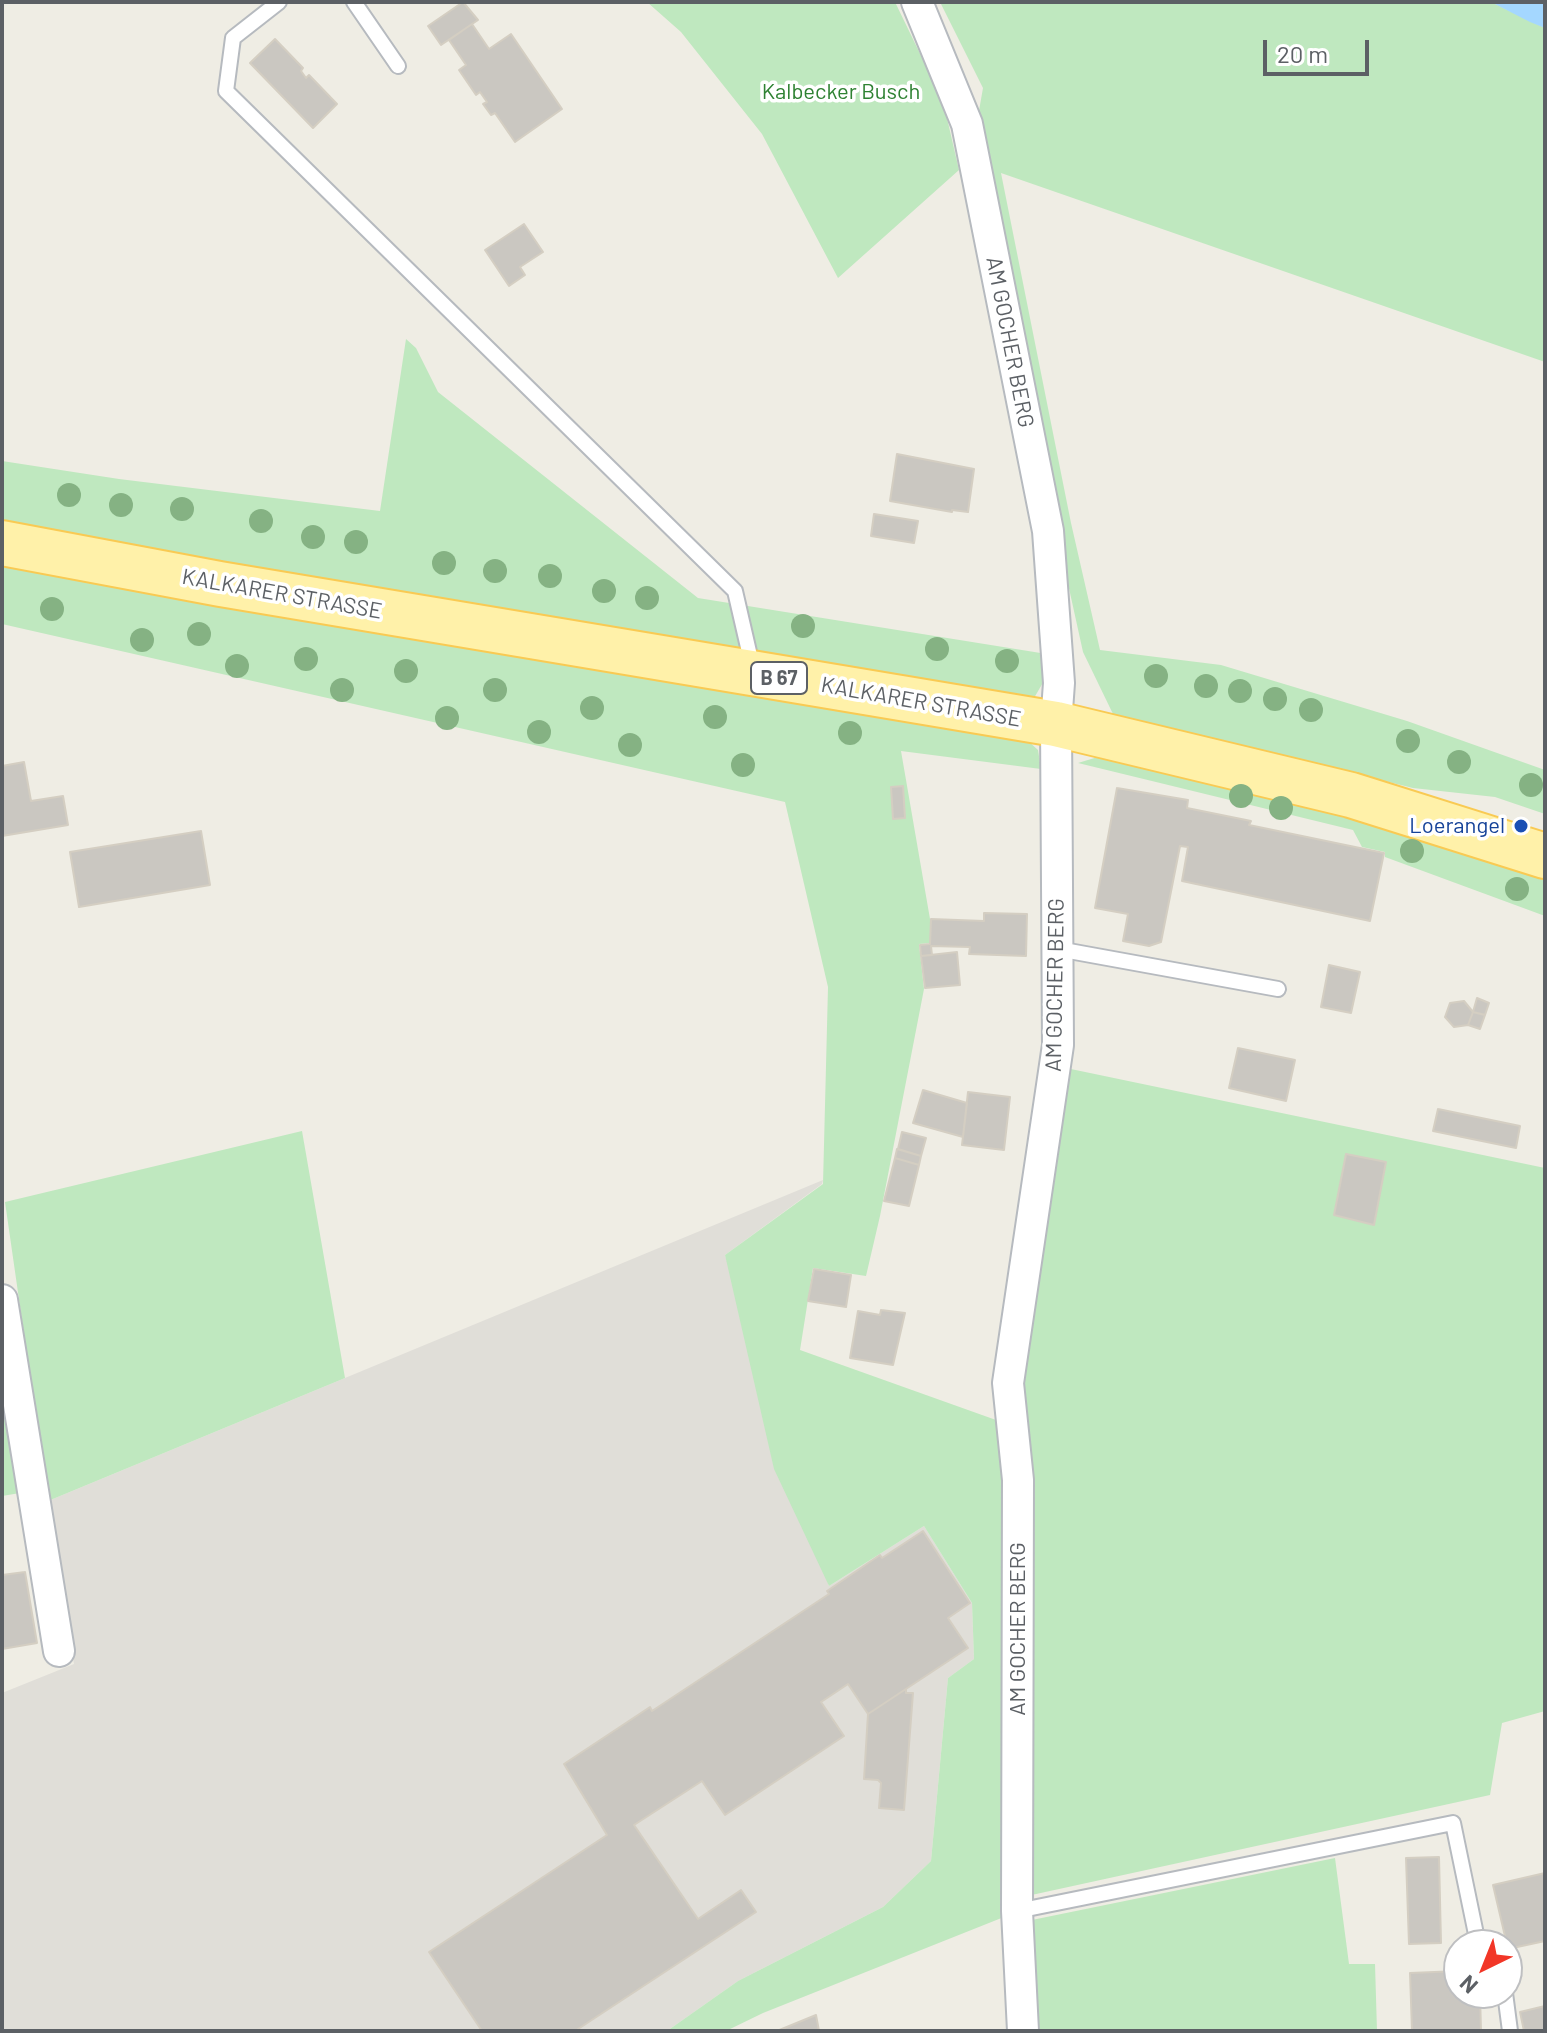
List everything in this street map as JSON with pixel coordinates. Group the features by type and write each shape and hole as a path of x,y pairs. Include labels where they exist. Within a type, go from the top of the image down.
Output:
{"main road":[{"name":"KALKARER STRASSE","path":"2,543 236,587 1056,724 1351,795 1545,856"}],"street":[{"name":"AM GOCHER BERG","path":"917,2 967,124 1045,516 1059,683 1056,724 1058,1045 1008,1383 1018,1480 1017,1911 1023,2031"},
{"path":"2,1300 59,1651"}],"lane":[{"path":"279,2 233,38 226,91 735,591 753,674"},
{"path":"354,2 398,66"},
{"path":"1058,949 1278,989"},
{"path":"1017,1911 1453,1823 1475,1929"},
{"path":"1507,2009 1510,2031"}],"shaded area":[{"path":"823,1180 822,1184 725,1255 829,1586 924,1526 972,1603 974,1659 948,1678 931,1861 883,1907 738,1981 667,2031 2,2031 2,1693 74,1664 48,1501"}],"green space":[{"name":"Kalbecker Busch","path":"647,2 895,2 943,101 959,170 838,278 762,134 681,32"},
{"path":"940,2 1491,2 1545,28 1545,362 1001,173 1071,523 1100,650 1221,665 1407,721 1545,770 1545,814 1495,797 1413,788 1113,714 1083,652 1014,338 977,122 983,88"},
{"path":"406,339 416,348 438,392 698,598 1053,655 1048,674 1034,698 2,521 2,461 119,479 380,511"},
{"path":"2,566 478,650 1027,740 1038,750 1041,769 901,751 930,919 930,943 919,944 924,989 866,1276 813,1268 800,1350 996,1420 1005,1478 1009,1915 763,2013 726,2031 667,2031 738,1981 883,1907 931,1861 948,1678 974,1659 972,1603 924,1526 829,1586 774,1469 725,1255 823,1184 828,987 785,802 2,624"},
{"path":"1101,756 1351,815 1545,875 1545,916 1385,857 1385,852 1362,847 1353,830 1078,763"},
{"path":"1066,1068 1545,1168 1545,1711 1502,1723 1490,1795 1027,1896 1034,1549 1021,1377 1025,1330 1059,1151"},
{"path":"302,1131 345,1378 48,1501 5,1202"},
{"path":"2,1341 26,1492 2,1496"},
{"path":"1335,1858 1349,1964 1375,1964 1377,2031 1030,2031 1027,1921"}],"water":[{"path":"1491,2 1545,2 1545,28 1530,22"}],"building":[{"path":"463,2 478,20 441,45 428,26"},
{"path":"472,24 489,49 511,34 562,109 515,142 495,113 491,115 483,104 487,102 480,92 476,95 459,70 466,65 449,40"},
{"path":"275,39 303,68 301,71 306,78 309,75 337,104 313,128 250,63"},
{"path":"524,224 543,252 520,267 525,275 509,286 485,250"},
{"path":"897,454 974,469 968,512 890,501"},
{"path":"874,514 918,521 914,543 871,536"},
{"path":"24,762 31,801 63,796 68,825 2,836 2,766"},
{"path":"903,786 905,818 893,819 891,787"},
{"path":"1117,788 1188,800 1187,808 1251,821 1249,825 1384,853 1370,921 1182,881 1188,847 1180,846 1161,942 1149,946 1123,941 1128,914 1095,908"},
{"path":"201,831 210,885 79,907 70,852"},
{"path":"984,913 1027,914 1026,956 969,954 970,947 931,946 932,955 921,956 920,945 930,944 931,919 984,921"},
{"path":"957,952 960,985 925,988 921,956"},
{"path":"1329,965 1360,972 1351,1013 1321,1007"},
{"path":"1477,998 1489,1003 1485,1015 1473,1012"},
{"path":"1464,1001 1473,1012 1468,1025 1454,1027 1445,1017 1450,1003"},
{"path":"1473,1012 1485,1015 1480,1029 1468,1025"},
{"path":"1238,1048 1295,1060 1286,1101 1229,1088"},
{"path":"923,1090 967,1103 963,1137 913,1123"},
{"path":"968,1092 1010,1097 1004,1150 962,1145"},
{"path":"1438,1109 1520,1126 1516,1148 1433,1131"},
{"path":"902,1132 926,1138 921,1156 898,1149"},
{"path":"897,1149 921,1156 919,1165 895,1158"},
{"path":"1346,1154 1386,1162 1374,1225 1334,1215"},
{"path":"895,1158 919,1165 909,1206 884,1201"},
{"path":"814,1269 851,1275 846,1307 808,1301"},
{"path":"881,1310 905,1313 893,1365 850,1358 858,1311 880,1315"},
{"path":"923,1531 970,1603 948,1618 968,1648 868,1714 848,1684 821,1702 844,1736 725,1815 702,1781 634,1825 698,1919 741,1890 756,1912 575,2031 482,2031 429,1952 607,1835 564,1764 650,1707 652,1711 829,1594 827,1591 880,1555 882,1558"},
{"path":"25,1572 37,1643 2,1649 2,1575"},
{"path":"906,1689 906,1693 913,1693 904,1810 879,1808 881,1783 864,1779 868,1714"},
{"path":"1439,1857 1441,1943 1409,1944 1406,1858"},
{"path":"1545,1873 1545,1941 1523,1946 1523,1929 1503,1929 1493,1885"},
{"path":"1443,1972 1443,2009 1480,2009 1481,2031 1412,2031 1410,1973"},
{"path":"1545,2006 1545,2031 1524,2031 1520,2012"},
{"path":"816,2015 819,2031 777,2031"}],"place":[{"name":"Loerangel","path":"1521,826"}]}
